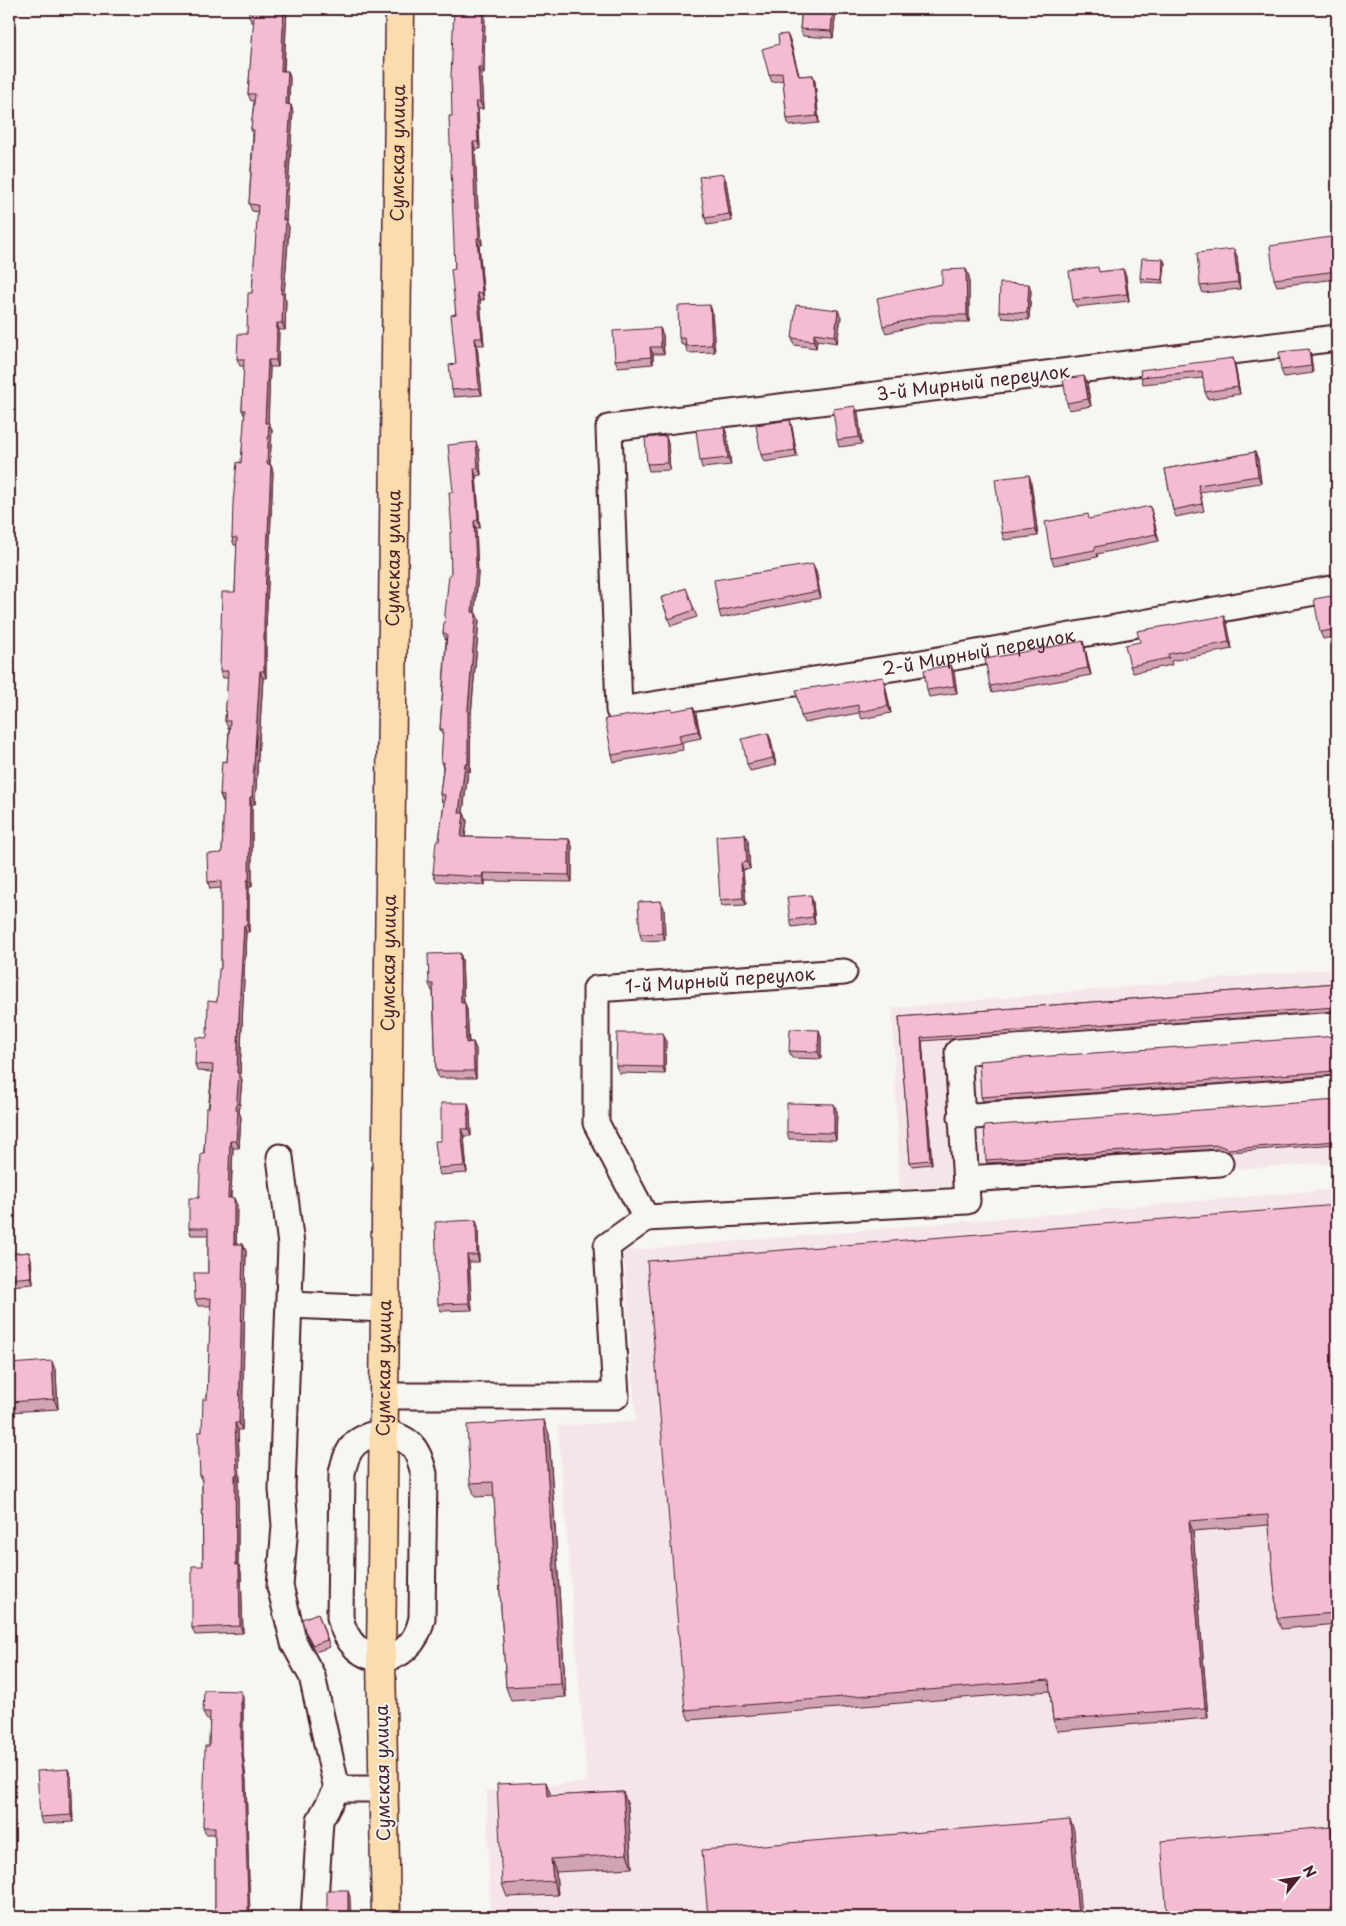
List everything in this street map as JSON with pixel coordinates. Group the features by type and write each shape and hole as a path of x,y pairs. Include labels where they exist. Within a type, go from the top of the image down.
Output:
{"main road":[{"name":"Сумская улица","path":"389,1914 383,1790 381,1658 400,9"}],"street":[{"name":"3-й Мирный переулок","path":"619,710 609,428 1337,338"},
{"name":"2-й Мирный переулок","path":"619,710 905,666 1337,588"},
{"name":"1-й Мирный переулок","path":"646,1218 596,1124 596,989 844,972"},
{"path":"967,1190 958,1052 1337,1025"},
{"path":"961,1117 1337,1089"},
{"path":"280,1157 291,1245 282,1489 285,1526 280,1586 294,1644 312,1676 337,1789 320,1820 314,1917"},
{"path":"384,1396 616,1396 607,1246 646,1218 967,1190 1220,1162"},
{"path":"289,1305 384,1309"},
{"path":"383,1432 399,1436 412,1444 421,1458 424,1493 422,1618 419,1634 410,1647 397,1655 381,1658 366,1655 352,1646 343,1633 340,1617 342,1473 345,1457 354,1444 367,1435 383,1432"},
{"path":"337,1789 383,1790"}],"shaded area":[{"path":"1337,968 1337,1163 900,1189 892,1008"},
{"path":"1337,1189 1337,1917 490,1917 487,1791 587,1782 558,1426 636,1421 623,1251"}],"building":[{"path":"249,9 284,9 281,71 288,71 286,104 291,105 283,220 286,220 281,294 283,294 282,323 277,323 276,360 268,360 265,423 269,423 267,464 271,465 264,622 264,671 260,671 252,797 250,797 247,925 244,925 240,993 237,1073 239,1073 236,1110 238,1110 236,1141 230,1141 228,1198 234,1198 234,1244 243,1244 239,1423 235,1423 237,1475 235,1475 236,1565 239,1565 240,1626 192,1628 192,1566 203,1566 202,1476 200,1476 198,1432 202,1432 203,1399 207,1399 211,1298 195,1299 194,1273 208,1273 208,1228 189,1228 189,1198 199,1198 201,1153 204,1153 206,1108 209,1108 213,1065 195,1064 196,1037 207,1038 208,1001 217,1002 219,969 221,969 221,881 208,882 207,854 222,853 224,796 220,795 222,761 227,762 230,721 225,721 228,671 220,671 222,592 235,592 237,538 232,538 233,503 237,462 241,463 245,410 242,410 244,359 237,359 238,334 247,334 248,293 252,293 258,205 249,204 254,130 251,129 255,94 248,94 254,16 249,15"},
{"path":"454,9 483,9 481,67 478,67 480,102 476,102 478,142 473,142 475,209 477,209 479,238 477,238 482,293 477,293 482,338 475,338 479,388 452,390 449,365 456,364 451,315 456,314 451,270 455,269 449,116 452,116 451,76"},
{"path":"802,9 833,9 831,31 800,29"},
{"path":"787,34 799,76 813,75 817,116 787,119 782,72 769,75 762,49 779,44 778,35"},
{"path":"723,174 729,214 705,218 699,177"},
{"path":"1337,236 1337,271 1274,279 1270,246"},
{"path":"1234,249 1238,282 1200,286 1197,253"},
{"path":"1142,258 1163,259 1162,280 1140,278"},
{"path":"1098,267 1099,272 1123,269 1127,294 1073,300 1069,271"},
{"path":"966,269 967,315 931,315 883,326 877,298 942,284 942,270"},
{"path":"1000,283 1029,284 1027,313 999,311"},
{"path":"710,305 712,345 686,346 685,338 679,338 678,306"},
{"path":"796,305 838,310 835,336 814,333 814,341 792,338"},
{"path":"660,328 661,347 650,347 651,357 615,360 613,331"},
{"path":"1309,349 1311,366 1281,370 1279,352"},
{"path":"1233,358 1238,387 1205,392 1202,371 1141,377 1140,370"},
{"path":"1084,376 1088,399 1067,403 1063,379"},
{"path":"855,406 859,437 837,440 833,409"},
{"path":"790,420 795,450 761,455 756,425"},
{"path":"724,427 728,458 700,461 696,430"},
{"path":"666,436 667,463 647,464 645,438"},
{"path":"476,442 478,468 474,468 478,520 474,521 476,567 472,612 476,613 468,708 468,764 465,764 459,813 464,813 461,837 569,839 569,875 483,873 482,877 433,874 436,841 439,841 445,795 440,794 444,762 441,762 443,729 440,729 447,634 443,633 449,575 451,575 450,532 452,532 449,492 453,492 448,445"},
{"path":"1255,452 1258,476 1198,485 1202,504 1173,510 1165,469"},
{"path":"1029,475 1035,529 1002,533 995,479"},
{"path":"1150,506 1156,534 1095,547 1095,550 1051,558 1045,522 1088,514 1089,519"},
{"path":"813,564 818,591 719,611 714,580"},
{"path":"686,588 694,610 669,619 661,598"},
{"path":"1337,595 1337,629 1320,632 1314,599"},
{"path":"1224,616 1229,642 1168,654 1169,658 1130,666 1125,645 1140,642 1137,631"},
{"path":"1083,641 1088,668 990,686 985,659"},
{"path":"951,665 954,686 927,690 924,670"},
{"path":"883,677 888,706 859,712 858,705 801,716 796,690"},
{"path":"693,707 698,731 679,735 681,743 612,755 605,719"},
{"path":"768,733 773,758 747,764 742,739"},
{"path":"745,834 747,862 741,863 743,898 720,900 716,836"},
{"path":"811,895 813,917 790,920 787,897"},
{"path":"661,901 662,933 640,934 638,902"},
{"path":"460,953 461,1003 465,1003 466,1043 473,1042 474,1071 436,1071 433,984 429,984 428,954"},
{"path":"1337,983 1337,1008 921,1038 930,1160 910,1162 899,1017"},
{"path":"790,1029 819,1030 818,1052 789,1051"},
{"path":"617,1033 663,1033 663,1067 616,1066"},
{"path":"1337,1036 1337,1072 981,1097 979,1061"},
{"path":"1337,1100 1337,1141 1228,1149 1218,1145 986,1160 984,1126"},
{"path":"441,1103 468,1103 468,1129 461,1129 465,1166 438,1168 435,1141 441,1141"},
{"path":"787,1103 834,1104 834,1133 787,1132"},
{"path":"1337,1205 1337,1602 1335,1602 1335,1613 1277,1618 1268,1515 1189,1521 1205,1708 1053,1720 1049,1680 685,1710 647,1261"},
{"path":"476,1220 477,1255 467,1255 469,1303 438,1304 435,1222"},
{"path":"29,1252 31,1277 9,1279 9,1254"},
{"path":"52,1361 54,1399 9,1402 9,1364"},
{"path":"544,1420 561,1684 506,1687 493,1482 470,1483 467,1425"},
{"path":"318,1613 327,1640 313,1645 305,1631 302,1619"},
{"path":"204,1690 241,1691 241,1746 244,1774 248,1917 215,1917 215,1827 203,1827 205,1746 209,1746 210,1712 203,1712"},
{"path":"68,1769 71,1815 40,1817 37,1771"},
{"path":"546,1782 547,1796 623,1792 627,1854 551,1859 553,1881 502,1884 497,1784"},
{"path":"1070,1820 1078,1917 708,1917 702,1850"},
{"path":"1331,1827 1337,1917 1184,1917 1183,1914 1167,1916 1161,1841"},
{"path":"327,1890 348,1890 348,1917 327,1917"}]}
